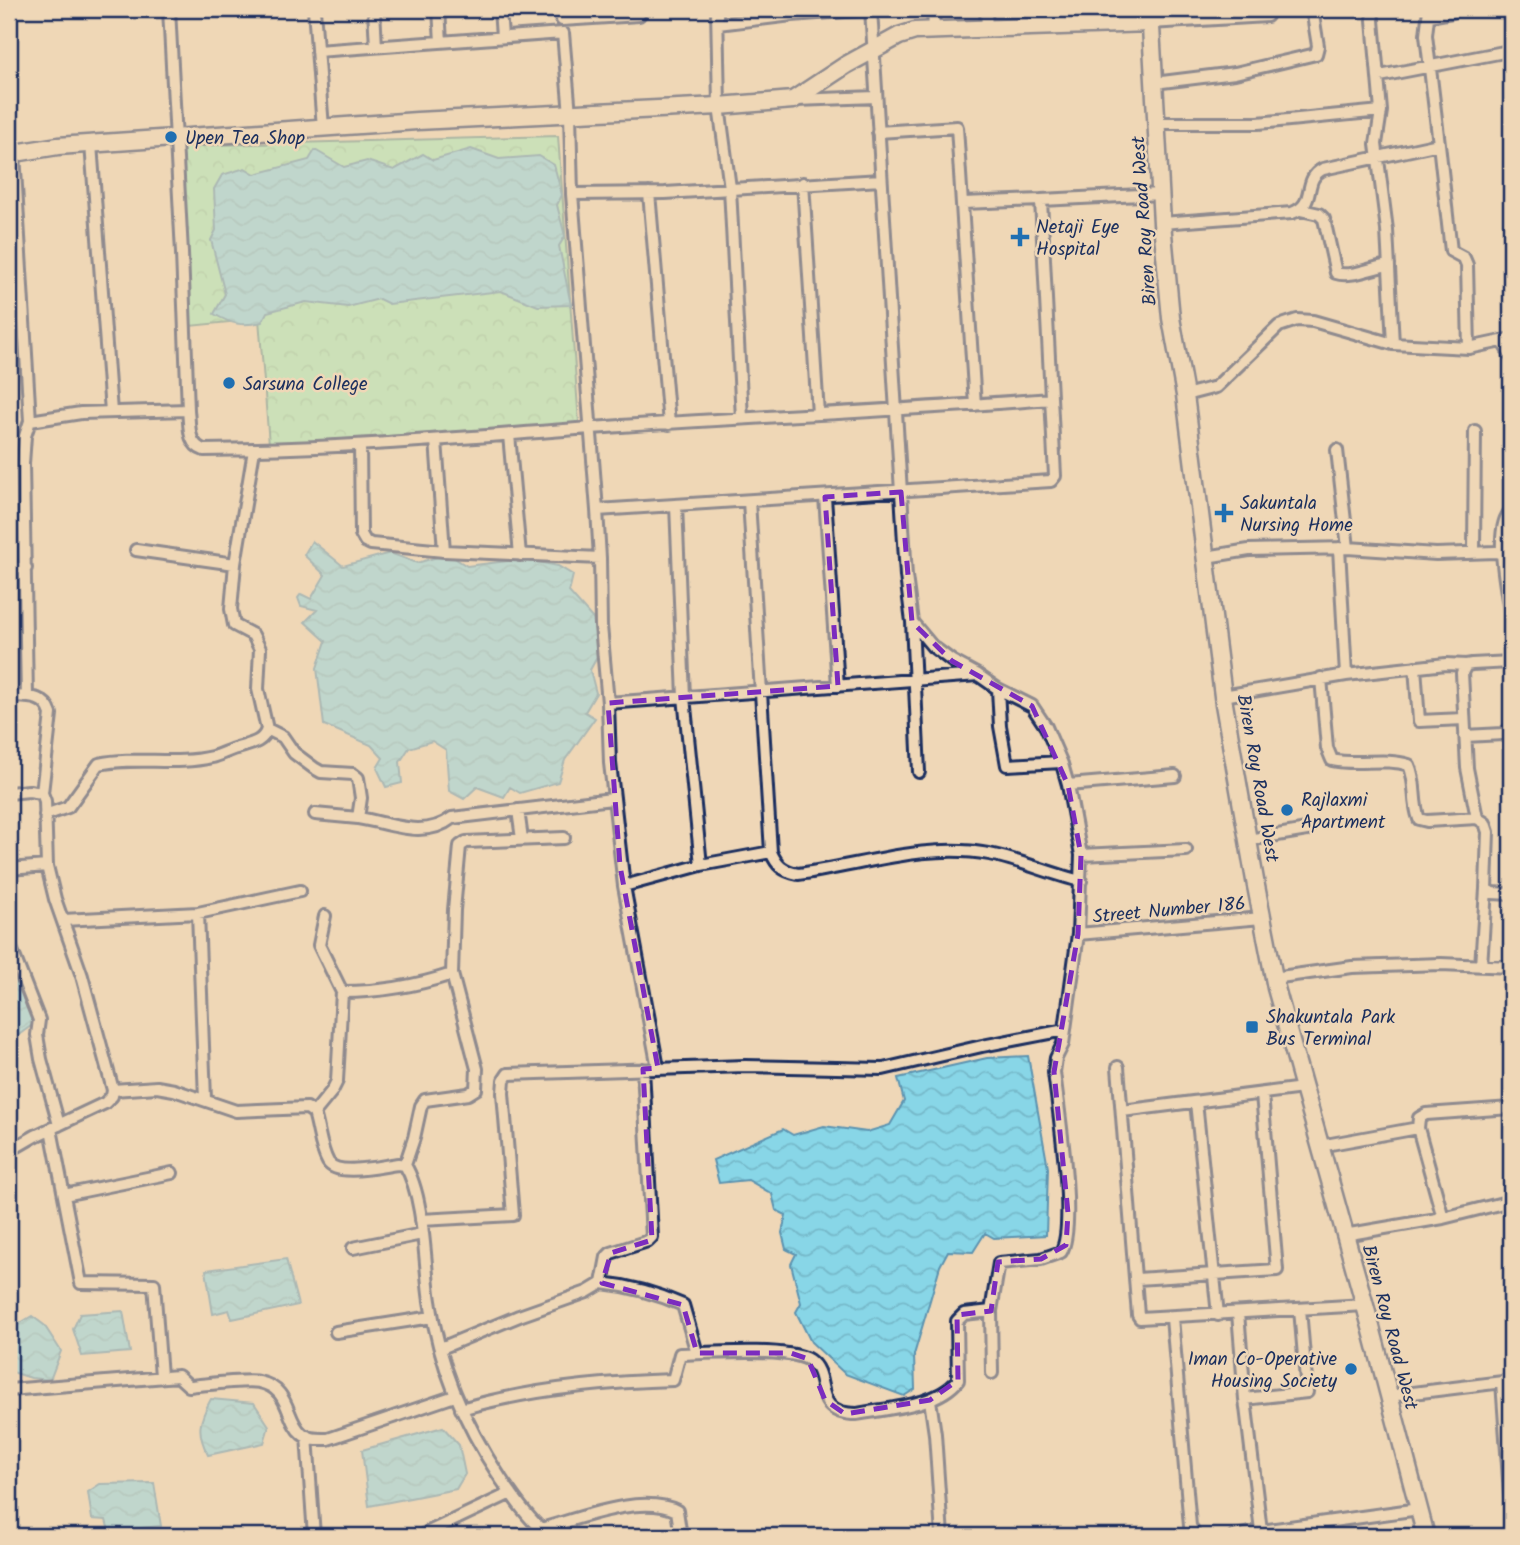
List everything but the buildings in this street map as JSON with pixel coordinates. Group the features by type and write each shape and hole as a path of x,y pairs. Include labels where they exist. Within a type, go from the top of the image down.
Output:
{"main road":[{"path":"11,153 58,146 418,121 793,100 846,65 899,36 934,29 987,29 1150,16"},
{"name":"Biren Roy Road West","path":"1150,16 1162,223 1171,318 1185,395 1223,695 1262,918 1273,978 1365,1305 1426,1536"}],"street":[{"path":"169,9 174,138 183,253 187,410 191,441 197,447 204,450 254,450 360,445 1051,399"},
{"path":"314,9 323,128"},
{"path":"374,9 376,47"},
{"path":"439,9 441,42"},
{"path":"500,9 502,37"},
{"path":"639,9 639,15 562,14 570,114 572,194 592,428 612,799 624,886 658,1068"},
{"path":"717,9 719,106 730,188 742,418"},
{"path":"718,24 792,12 871,9 906,576 912,622 919,772"},
{"path":"933,9 934,29"},
{"path":"986,9 987,29"},
{"path":"1154,83 1222,76 1316,54 1318,46 1312,9"},
{"path":"1372,9 1380,76 1378,157 1390,265 1393,344"},
{"path":"1457,9 1452,12 1429,12 1426,35 1449,222 1449,244 1451,251 1464,258 1466,265 1469,348"},
{"path":"1150,16 1267,16"},
{"path":"317,51 563,33"},
{"path":"1380,76 1509,51"},
{"path":"793,100 876,97"},
{"path":"1156,123 1258,123 1381,111"},
{"path":"878,132 957,127 975,405"},
{"path":"91,144 111,412"},
{"path":"1162,223 1292,213 1301,210 1307,203 1316,173 1439,144"},
{"path":"11,153 30,421 25,436 23,464 27,697"},
{"path":"572,194 649,193 881,180"},
{"path":"803,183 818,414"},
{"path":"649,193 669,424"},
{"path":"963,203 1161,194"},
{"path":"597,510 1051,481 1055,476 1041,200"},
{"path":"1301,210 1319,214 1324,219 1336,273 1352,274 1390,265"},
{"path":"1185,395 1220,384 1279,326 1297,320 1313,321 1393,344 1469,348 1507,340 1511,356"},
{"path":"30,421 81,413 187,410"},
{"path":"1474,552 1475,431"},
{"path":"509,435 520,555"},
{"path":"436,440 444,551"},
{"path":"360,445 361,534 365,541 371,544 444,551 600,558"},
{"path":"45,815 68,807 99,764 120,760 213,757 263,738 267,729 258,689 260,649 253,635 234,625 231,609 234,564 254,450"},
{"path":"1337,450 1346,675"},
{"path":"825,497 838,686"},
{"path":"749,501 771,852 776,865 785,871 798,874 914,853 961,851 990,854 1081,881"},
{"path":"676,505 684,697 701,865"},
{"path":"1511,510 1503,524 1511,619"},
{"path":"1206,558 1249,550 1343,548 1424,554 1474,552 1507,555"},
{"path":"136,550 234,564"},
{"path":"9,568 26,568"},
{"path":"912,622 932,646 953,661 1032,706 1046,727 1061,762 1082,855 1078,934 1063,1044 1056,1058 1054,1072 1068,1213 1066,1245 1061,1252 1041,1259 999,1263 991,1311 992,1373"},
{"path":"1223,695 1321,678 1415,667 1511,662"},
{"path":"1466,665 1462,673 1467,768 1477,818"},
{"path":"1415,667 1419,721 1464,719"},
{"path":"608,703 978,675"},
{"path":"1321,678 1327,748 1332,760 1343,763 1398,761 1409,765 1414,775 1419,819 1427,821 1477,818 1485,823 1488,832 1481,966"},
{"path":"998,689 1000,726 1007,765 1061,762"},
{"path":"9,696 41,699 48,704 51,713 41,793 45,815 47,866 82,976 113,1090 112,1096 105,1103 9,1151"},
{"path":"1465,736 1503,734 1511,728"},
{"path":"267,729 284,737 294,753 321,772 354,774 358,778 361,798 358,818"},
{"path":"1068,785 1175,776"},
{"path":"9,793 41,793"},
{"path":"315,814 428,830 443,825 452,818 612,799"},
{"path":"518,810 522,839"},
{"path":"1248,840 1307,830"},
{"path":"564,838 466,842 460,846 452,974 477,1069 476,1089 468,1094 425,1100 405,1165 416,1191 432,1317 455,1396 482,1450 511,1493 542,1533 618,1508 655,1504 677,1511 681,1536"},
{"path":"1082,855 1186,850"},
{"path":"624,886 701,865 771,852"},
{"path":"9,869 47,866"},
{"path":"1486,889 1492,893 1511,894"},
{"path":"62,920 198,913 300,891"},
{"path":"198,913 205,1099"},
{"path":"314,1113 337,1081 342,992 319,945 325,916"},
{"name":"Street Number 186","path":"1078,934 1262,918"},
{"path":"9,943 39,1020 37,1035 81,1283 154,1284 161,1376"},
{"path":"1273,978 1352,967 1441,964 1511,967"},
{"path":"342,992 367,992 426,982 452,974"},
{"path":"421,1220 513,1215 503,1093 504,1080 508,1074 745,1066 883,1069 1065,1030"},
{"path":"1118,1067 1140,1318 1365,1305"},
{"path":"601,1283 607,1257 611,1253 648,1241 652,1237 643,1069"},
{"path":"113,1090 157,1087 205,1099 236,1111 301,1108 314,1113"},
{"path":"1122,1111 1303,1088"},
{"path":"1137,1279 1277,1270 1262,1094"},
{"path":"1196,1102 1218,1315"},
{"path":"1443,1218 1418,1128 1419,1118 1426,1114 1511,1108"},
{"path":"314,1113 327,1160 333,1168 342,1170 405,1165"},
{"path":"1320,1146 1418,1128"},
{"path":"64,1195 172,1173"},
{"path":"1344,1235 1443,1218 1511,1201"},
{"path":"353,1248 422,1234"},
{"path":"441,1348 587,1292 601,1283 637,1288 683,1305 697,1353"},
{"path":"1245,1399 1307,1392 1300,1309 1304,1308"},
{"path":"461,1409 578,1386 673,1380 680,1354 791,1353 808,1359 816,1367 825,1400 835,1410 845,1414 857,1414 930,1400 954,1385 958,1380 959,1317 991,1311"},
{"path":"1238,1314 1261,1531"},
{"path":"335,1332 432,1317"},
{"path":"1172,1318 1190,1526 1195,1536"},
{"path":"9,1390 161,1376 178,1376 189,1386 258,1381 272,1387 285,1400 302,1434 313,1439 328,1438 455,1396"},
{"path":"1388,1396 1507,1382 1510,1494"},
{"path":"930,1400 942,1536"},
{"path":"307,1436 314,1536"},
{"path":"420,1536 511,1493"},
{"path":"1234,1536 1419,1509"}],"highlighted area":[{"path":"901,492 912,622 952,661 1032,706 1068,785 1081,855 1078,934 1054,1072 1068,1213 1066,1245 1041,1259 998,1262 991,1311 957,1315 958,1380 930,1400 845,1414 825,1400 808,1359 791,1353 697,1353 683,1305 602,1283 611,1253 652,1240 643,1069 658,1068 620,866 608,703 838,686 825,497"}],"green space":[{"path":"558,136 579,423 269,444 259,319 190,326 178,146"}],"water":[{"path":"471,149 499,159 539,156 554,165 562,195 557,205 565,236 559,246 571,305 538,306 501,291 389,304 379,299 348,307 306,302 267,312 262,322 248,324 231,322 214,314 225,294 211,240 216,230 214,189 222,175 245,168 255,174 309,160 315,150 344,167 367,161 394,170 423,154 433,160"},
{"path":"312,541 343,566 390,553 417,563 448,554 467,566 523,559 558,566 573,575 569,592 593,619 601,650 590,670 596,693 585,712 595,718 565,760 558,782 520,793 510,787 504,797 477,787 464,799 449,791 446,750 432,741 409,748 400,762 402,783 386,787 377,768 383,758 371,745 324,725 317,668 326,641 305,622 317,610 301,606 298,598 301,594 311,599 325,575 304,555"},
{"path":"9,954 35,1023 9,1042"},
{"path":"1028,1056 1048,1168 1046,1235 994,1238 985,1233 973,1252 948,1251 940,1266 914,1355 915,1389 904,1396 845,1374 811,1342 796,1312 801,1303 791,1264 796,1254 786,1249 782,1233 786,1215 776,1210 772,1194 748,1180 719,1183 713,1160 783,1129 793,1135 824,1126 867,1132 890,1125 904,1101 898,1078 987,1058"},
{"path":"286,1259 298,1305 232,1319 229,1310 213,1314 206,1270"},
{"path":"123,1311 130,1352 82,1356 73,1329 80,1314"},
{"path":"32,1316 44,1325 61,1351 50,1380 31,1378 9,1371 12,1328"},
{"path":"211,1399 254,1403 269,1426 264,1443 208,1455 200,1427"},
{"path":"443,1427 459,1445 465,1474 456,1489 369,1506 362,1450"},
{"path":"154,1483 161,1526 109,1531 106,1520 92,1519 88,1492 100,1484"}],"place":[{"name":"Upen Tea Shop","path":"171,137"},
{"name":"Netaji Eye Hospital","path":"1020,237"},
{"name":"Sarsuna College","path":"229,383"},
{"name":"Sakuntala Nursing Home","path":"1224,513"},
{"name":"Rajlaxmi Apartment","path":"1287,810"},
{"name":"Shakuntala Park Bus Terminal","path":"1252,1027"},
{"name":"Iman Co-Operative Housing Society","path":"1351,1369"}]}
